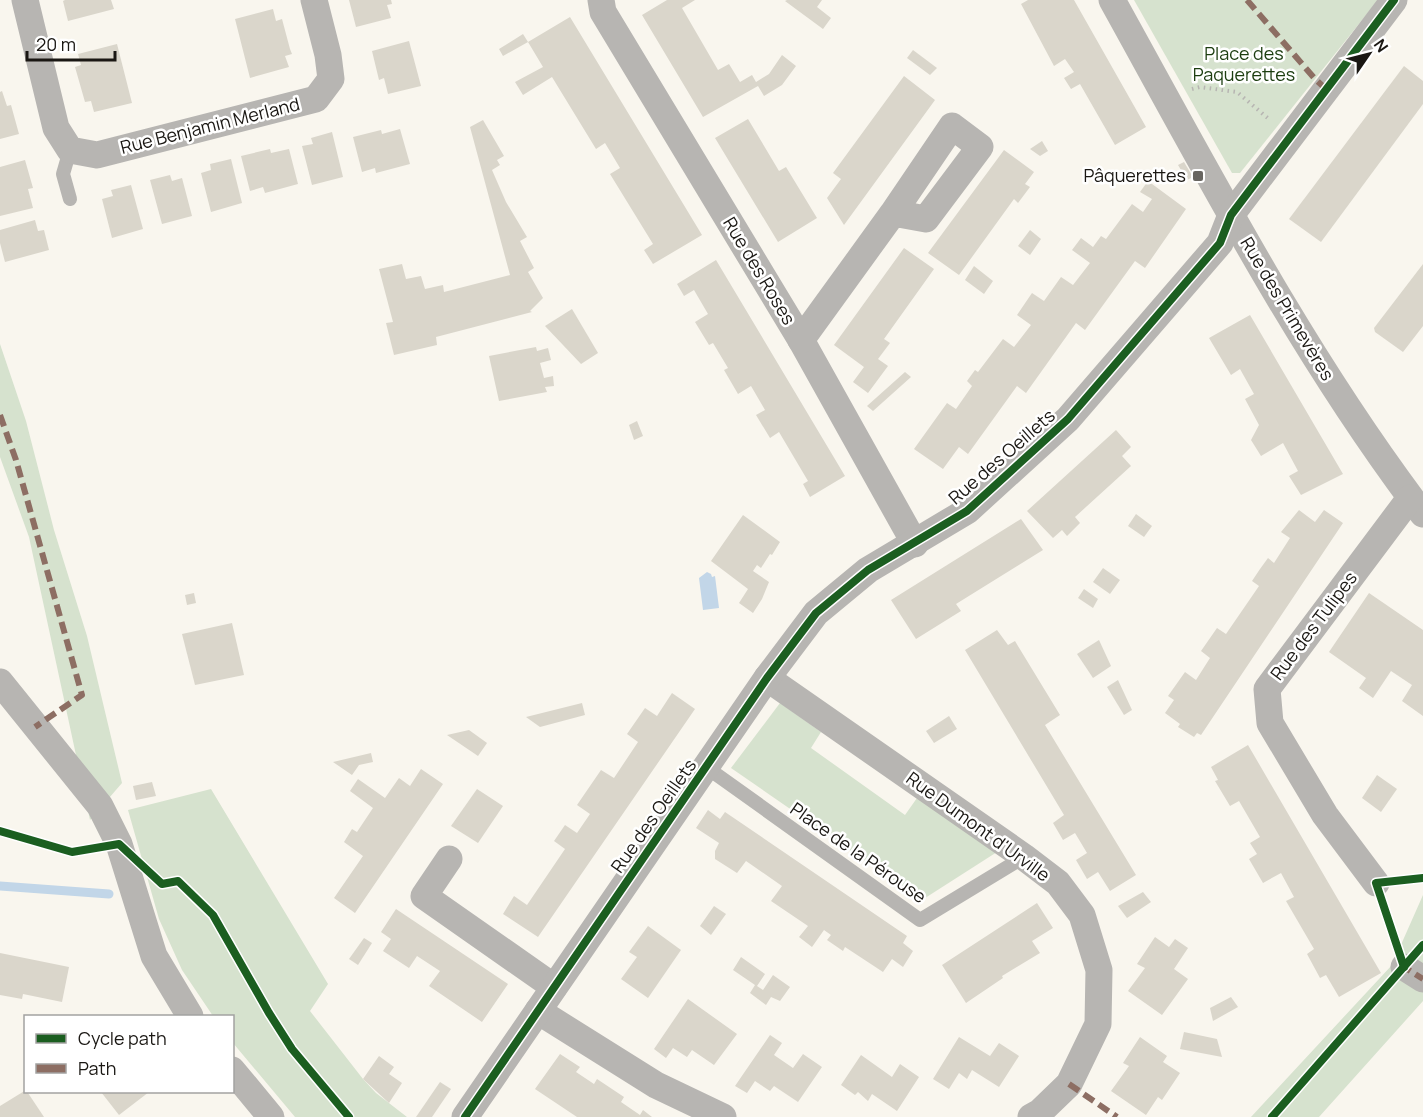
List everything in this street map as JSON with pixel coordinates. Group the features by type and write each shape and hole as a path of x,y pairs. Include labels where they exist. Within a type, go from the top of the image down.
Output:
{"street":[{"path":"25,0 56,128 70,150"},
{"name":"Rue Benjamin Merland","path":"70,150 97,155 316,99 331,79 328,55 314,0"},
{"name":"Rue des Roses","path":"601,0 603,12 801,340 915,544"},
{"name":"Rue des Primevères","path":"1112,0 1231,215 1333,385 1417,506"},
{"name":"Rue des Oeillets","path":"465,1117 767,678 816,613 868,570 968,511 1068,419 1220,243 1231,215 1394,0"},
{"path":"801,340 893,213"},
{"name":"Rue des Tulipes","path":"1376,883 1325,815 1270,723 1267,689 1417,506"},
{"name":"Rue Dumont d'Urville","path":"767,678 1024,857 1058,883 1082,915 1099,970 1098,1024 1070,1084 1040,1112 1031,1117"},
{"path":"0,682 100,806 119,844 154,956 189,1015"},
{"path":"449,859 424,896 554,987"},
{"path":"538,1011 656,1085 723,1117"},
{"path":"234,1072 271,1117"}],"lane":[{"path":"70,150 63,174 70,200"},
{"name":"Place de la Pérouse","path":"706,767 920,920 1024,857"}],"path":[{"path":"1165,95 1200,87 1237,92 1291,137"}],"green space":[{"name":"Place des Paquerettes","path":"1134,0 1378,0 1240,173 1232,173"},
{"path":"0,344 26,421 54,530 87,636 122,783 90,820 29,537 0,457"},
{"path":"780,703 821,732 811,748 905,815 917,798 997,852 922,900 731,768"},
{"path":"211,789 328,984 310,1011 363,1079 376,1093 407,1117 295,1117 234,1044 234,1015 212,1015 182,970 159,919 128,810"},
{"path":"1423,895 1423,1001 1319,1117 1251,1117 1392,965"}],"water":[{"path":"707,572 712,577 715,576 719,608 703,610 699,578"}],"building":[{"path":"111,0 114,9 68,21 63,1"},
{"path":"349,0 391,0 392,4 387,5 391,18 356,27"},
{"path":"667,0 695,0 682,8 718,70 729,64 740,82 752,75 756,82 769,74 782,55 796,66 782,85 764,96 758,86 703,117 642,15"},
{"path":"822,0 817,7 831,18 823,29 785,1"},
{"path":"1028,0 1074,0 1146,127 1115,145 1080,84 1071,89 1064,78 1074,72 1065,59 1054,66 1021,4"},
{"path":"273,9 276,21 282,19 292,54 285,56 289,67 250,78 235,19"},
{"path":"570,17 702,235 653,264 644,250 653,244 610,174 620,168 605,143 596,149 552,77 523,95 515,82 543,67 528,42"},
{"path":"523,34 528,42 503,56 499,49"},
{"path":"409,41 421,86 388,94 384,78 379,80 372,51"},
{"path":"117,44 132,103 94,112 91,101 85,102 75,67 81,65 78,54"},
{"path":"913,50 937,68 930,75 907,58"},
{"path":"1404,66 1423,81 1423,104 1321,242 1289,219"},
{"path":"904,76 935,100 844,225 827,198 841,179 833,173"},
{"path":"2,91 7,106 11,105 19,134 0,139 0,92"},
{"path":"748,119 779,171 786,167 817,218 778,242 715,138"},
{"path":"483,120 504,156 497,160 500,165 492,170 506,202 527,237 520,241 534,268 528,272 543,298 530,311 532,312 436,337 437,345 394,355 386,323 393,322 379,269 402,264 406,279 421,276 425,289 443,285 444,292 510,275 470,127"},
{"path":"400,129 410,164 376,173 375,168 362,172 353,137 381,130 382,134"},
{"path":"332,132 343,177 312,185 302,146 313,144 311,138"},
{"path":"1042,141 1048,151 1040,156 1030,149"},
{"path":"270,149 271,153 289,149 298,184 265,193 263,187 250,191 241,156"},
{"path":"1004,150 1034,172 1025,184 1030,187 1018,203 1014,199 959,275 928,253"},
{"path":"231,159 242,203 211,212 201,173 211,170 210,164"},
{"path":"25,160 33,188 28,189 33,208 0,216 0,167"},
{"path":"1184,162 1193,177 1187,180 1178,165"},
{"path":"170,175 172,181 182,178 192,216 162,224 150,180"},
{"path":"1148,181 1186,209 1145,268 1135,261 1085,330 1076,323 1026,393 1017,386 968,454 959,447 943,469 914,449 947,403 956,409 972,386 967,381 975,370 978,372 1003,339 1014,347 1031,325 1017,315 1032,293 1044,301 1061,277 1073,285 1090,263 1072,250 1081,238 1093,247 1101,236 1106,239 1132,204 1143,212 1152,199 1140,192"},
{"path":"131,185 143,229 112,238 102,199 113,196 111,190"},
{"path":"35,220 38,231 44,230 49,250 5,262 0,243 0,230"},
{"path":"1030,230 1041,239 1030,255 1018,246"},
{"path":"904,248 934,269 884,339 890,343 878,359 888,366 868,393 853,382 864,367 834,345"},
{"path":"716,260 845,476 810,497 803,484 808,481 779,432 770,438 756,415 765,410 751,386 738,394 724,370 728,368 713,343 709,345 695,322 708,314 694,290 684,296 677,284"},
{"path":"1423,264 1423,326 1403,352 1375,332 1374,328"},
{"path":"974,266 993,281 984,294 965,280"},
{"path":"572,309 598,353 581,364 545,326"},
{"path":"1250,315 1343,474 1301,495 1289,476 1298,471 1283,443 1261,456 1251,440 1259,425 1245,399 1254,394 1240,369 1231,375 1209,338"},
{"path":"536,347 537,351 548,348 551,360 540,363 544,378 553,376 554,386 545,387 547,392 499,401 489,356"},
{"path":"905,372 911,377 873,411 867,406"},
{"path":"637,421 643,436 634,440 629,425"},
{"path":"1116,430 1131,447 1122,456 1131,466 1075,517 1080,523 1067,536 1062,530 1053,538 1027,511"},
{"path":"1299,510 1315,522 1324,510 1343,523 1201,735 1197,733 1194,737 1178,727 1180,724 1165,713 1174,700 1168,696 1185,672 1196,680 1210,658 1201,651 1217,628 1226,634 1259,586 1252,581 1268,558 1274,563 1290,538 1281,532"},
{"path":"1136,514 1152,526 1144,537 1128,526"},
{"path":"743,515 780,542 761,568 757,565 753,571 769,582 753,613 739,603 748,589 711,561"},
{"path":"1021,519 1043,550 956,604 961,611 916,639 891,600"},
{"path":"1103,568 1120,580 1110,594 1093,582"},
{"path":"1084,589 1098,599 1093,608 1078,598"},
{"path":"194,593 196,603 187,605 185,595"},
{"path":"1369,593 1423,630 1423,716 1402,701 1412,685 1391,671 1373,698 1359,688 1366,678 1329,652"},
{"path":"232,623 244,675 195,685 182,634"},
{"path":"997,630 1008,645 1015,641 1060,715 1045,725 1136,875 1110,891 1098,872 1087,879 1076,860 1087,853 1075,833 1063,840 1053,823 1064,815 965,650"},
{"path":"1099,640 1111,666 1093,678 1077,654"},
{"path":"1118,680 1132,710 1124,715 1107,687"},
{"path":"672,693 695,709 538,937 503,914 514,896 527,905 565,849 554,841 565,825 577,833 590,814 577,805 601,770 614,778 638,742 627,734 645,708 657,716"},
{"path":"582,703 585,715 540,727 526,717"},
{"path":"949,716 957,729 934,743 926,731"},
{"path":"469,730 487,743 478,756 447,735"},
{"path":"1248,745 1381,973 1339,997 1326,975 1320,978 1307,954 1314,949 1286,901 1294,897 1281,873 1263,883 1249,859 1257,854 1250,843 1260,837 1239,801 1230,806 1215,781 1218,780 1211,767"},
{"path":"371,753 373,762 359,765 352,775 333,762"},
{"path":"421,769 443,784 355,913 334,898 363,856 344,842 352,829 357,832 373,808 350,791 358,779 385,798 399,778 410,786"},
{"path":"1377,775 1397,789 1381,812 1362,798"},
{"path":"152,782 156,796 136,800 133,786"},
{"path":"477,789 503,806 478,843 451,826"},
{"path":"708,810 720,819 725,812 907,936 903,943 913,951 903,967 892,959 883,972 845,947 843,951 827,940 831,935 824,930 812,947 799,937 808,926 771,901 782,886 746,861 737,873 715,859 715,851 719,843 696,828"},
{"path":"1143,892 1151,902 1127,918 1118,906"},
{"path":"1037,903 1053,928 1032,941 1040,953 1002,976 1003,978 966,1003 942,965"},
{"path":"714,906 726,914 711,935 700,926"},
{"path":"396,909 508,984 482,1022 429,986 440,971 417,956 409,968 383,951 391,939 381,932"},
{"path":"648,926 681,950 648,998 621,979 637,957 629,952"},
{"path":"1155,937 1169,947 1175,939 1188,948 1174,969 1188,979 1162,1015 1128,991 1145,968 1137,964"},
{"path":"364,938 372,943 358,965 349,959"},
{"path":"0,953 69,967 62,1002 23,994 22,999 0,995"},
{"path":"741,957 765,974 757,986 763,990 773,975 790,987 780,1001 771,997 766,1005 750,993 755,985 733,970"},
{"path":"1231,997 1238,1007 1213,1021 1210,1008"},
{"path":"688,999 737,1034 714,1065 692,1050 687,1057 673,1048 666,1058 654,1049"},
{"path":"1184,1032 1217,1039 1222,1057 1180,1049"},
{"path":"770,1035 782,1043 774,1055 793,1068 803,1054 822,1067 798,1102 774,1086 770,1091 755,1081 747,1093 735,1086"},
{"path":"959,1037 990,1056 999,1043 1019,1056 999,1087 972,1070 967,1079 959,1073 949,1089 933,1079"},
{"path":"1140,1037 1167,1056 1163,1062 1180,1073 1162,1100 1158,1097 1146,1115 1111,1091 1129,1066 1123,1063"},
{"path":"560,1054 580,1067 576,1072 594,1084 597,1079 624,1097 621,1102 640,1115 643,1110 652,1117 577,1117 535,1089"},
{"path":"861,1055 892,1077 900,1064 919,1077 897,1111 872,1094 868,1101 858,1092 855,1095 841,1085"},
{"path":"379,1056 394,1067 389,1074 402,1083 389,1103 363,1079"},
{"path":"440,1082 451,1089 432,1117 416,1117"},
{"path":"24,1091 28,1093 44,1117 0,1117 0,1106"},
{"path":"102,1093 148,1093 119,1115"}],"waterway":[{"path":"0,886 109,894"}],"marked path":[{"path":"1247,0 1326,89"},
{"path":"0,415 16,460 82,695 35,727"},
{"path":"1402,963 1404,967 1423,979"},
{"path":"1069,1084 1117,1117"}],"cycle path":[{"path":"465,1117 767,678 816,613 868,570 967,511 1068,419 1220,243 1231,215 1394,0"},
{"path":"0,831 72,852 119,844 162,884 178,881 213,915 292,1049 349,1117"},
{"path":"1404,967 1376,883 1423,878"},
{"path":"1272,1117 1423,945"}],"place":[{"name":"Pâquerettes","path":"1198,176"}]}
